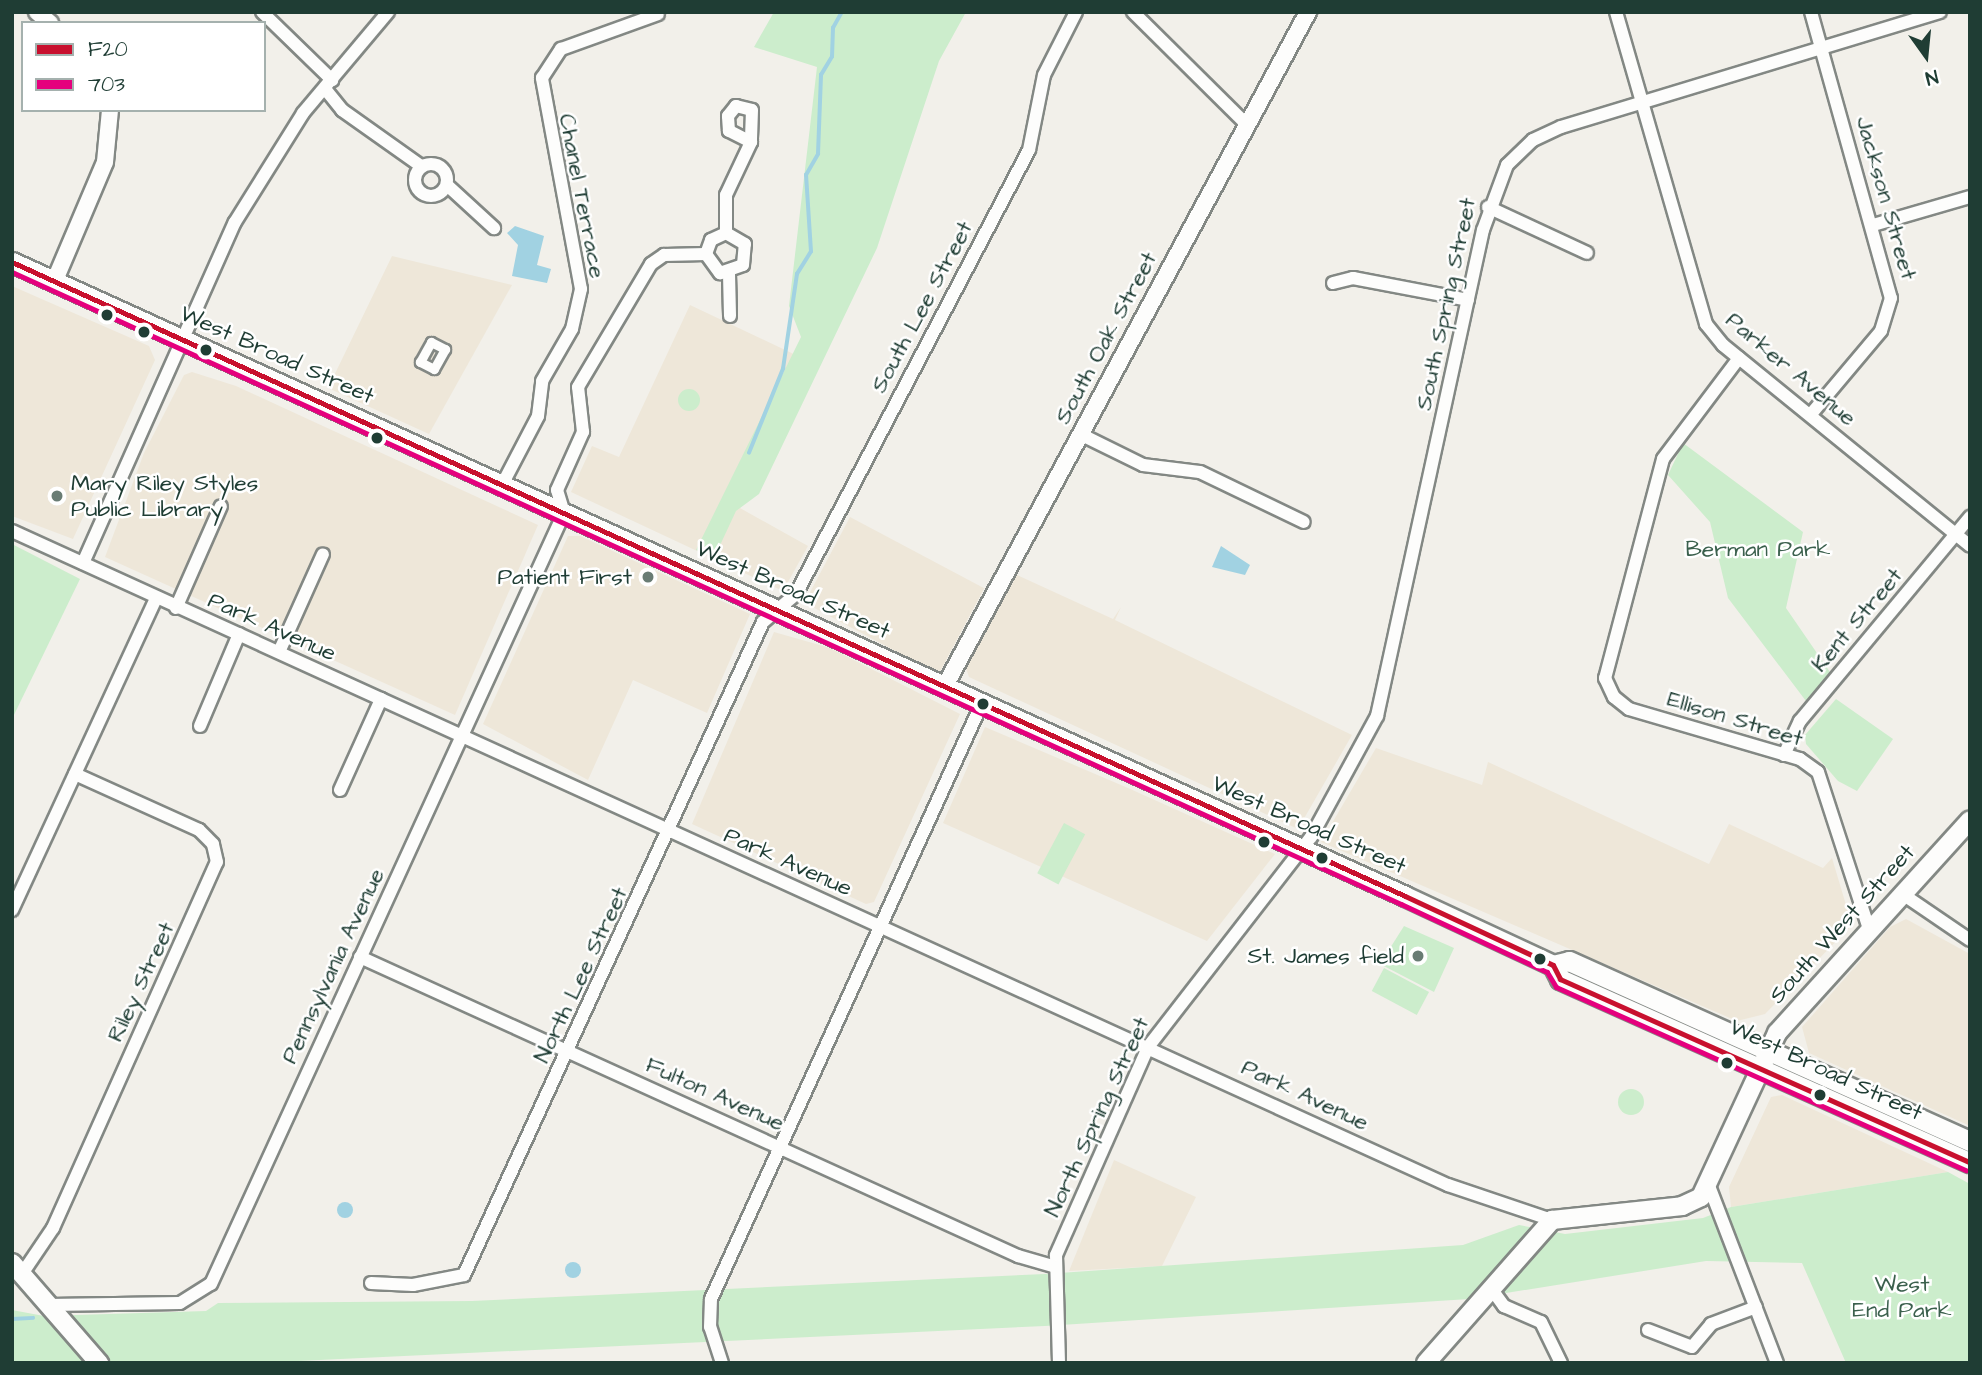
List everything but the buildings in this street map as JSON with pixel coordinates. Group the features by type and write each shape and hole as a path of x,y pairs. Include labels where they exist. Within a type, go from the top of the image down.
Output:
{"main road":[{"name":"West Broad Street","path":"12,262 982,702 1553,965 1560,979 1970,1141"},
{"name":"South West Street","path":"1709,1186 1765,1059 1869,929 1970,820"},
{"name":"West Broad Street","path":"1765,1059 1970,1163"},
{"path":"1426,1363 1493,1291 1552,1220 1682,1206 1709,1186"},
{"path":"17,1269 99,1363"}],"street":[{"path":"262,12 329,85 342,110 421,166 443,167 447,185 494,228"},
{"path":"83,563 235,222 303,113 388,12"},
{"name":"South Lee Street","path":"778,610 796,594 1029,150 1044,75 1076,12"},
{"path":"1133,12 1247,125"},
{"name":"Parker Avenue","path":"1616,12 1699,309 1716,338 1970,547"},
{"name":"Jackson Street","path":"1811,12 1890,284 1890,311 1881,331 1811,414"},
{"name":"South Spring Street","path":"1300,849 1367,739 1385,692 1488,206 1507,165 1533,140 1641,102 1940,12"},
{"name":"Chanel Terrace","path":"502,485 538,416 542,381 572,329 581,289 542,78 561,49 658,14"},
{"name":"South Oak Street","path":"944,686 1305,18"},
{"path":"55,280 105,162 110,112"},
{"path":"726,233 726,195 751,142"},
{"path":"421,166 415,184 423,193 438,194 447,185"},
{"path":"1873,225 1970,197"},
{"path":"1488,206 1556,244 1587,253"},
{"path":"726,233 741,239 747,252 743,265 729,274 714,270 706,254 711,240 726,233"},
{"path":"564,513 557,490 583,432 578,387 651,264 664,256 706,254"},
{"path":"729,274 730,316"},
{"path":"1333,283 1353,278 1468,300"},
{"name":"Ellison Street","path":"1739,358 1667,451 1604,667 1608,688 1620,704 1810,764 1824,781 1869,929"},
{"path":"1080,433 1143,465 1200,471 1304,522"},
{"path":"176,608 221,506"},
{"name":"Pennsylvania Avenue","path":"49,1305 180,1303 204,1293 564,513"},
{"name":"Kent Street","path":"1784,755 1800,721 1970,517"},
{"name":"Park Avenue","path":"12,531 156,599 382,699 460,739 880,926 1448,1185 1552,1220"},
{"path":"279,652 323,554"},
{"path":"12,910 156,599"},
{"name":"North Lee Street","path":"371,1283 413,1285 464,1275 571,1052 763,622 778,610"},
{"path":"200,726 239,634"},
{"path":"340,790 382,699"},
{"path":"722,1363 709,1321 711,1299 982,702"},
{"name":"Riley Street","path":"17,1269 53,1228 217,862 213,844 199,830 75,774"},
{"name":"North Spring Street","path":"1059,1363 1053,1266 1148,1047 1300,849"},
{"path":"1902,893 1970,940"},
{"name":"Fulton Avenue","path":"360,957 1053,1266"},
{"path":"1709,1186 1777,1363"},
{"path":"1493,1291 1504,1306 1541,1322 1561,1363"},
{"path":"1648,1330 1692,1347 1711,1324 1756,1307"}],"shaded area":[{"path":"392,256 512,285 429,434 328,388"},
{"path":"12,286 149,346 155,360 73,539 12,516"},
{"path":"690,305 802,358 731,503 808,546 783,591 571,492 592,446 619,457"},
{"path":"192,372 236,386 538,525 455,715 105,557 144,453 184,375"},
{"path":"850,517 984,588 939,674 804,603"},
{"path":"568,536 580,536 750,614 707,713 633,680 588,780 483,724"},
{"path":"1017,575 1113,619 1121,607 1115,620 1352,735 1298,829 969,677 966,668"},
{"path":"774,632 830,648 960,714 874,902 866,904 692,824"},
{"path":"985,727 1275,854 1207,941 943,823"},
{"path":"1376,748 1482,785 1488,762 1709,864 1729,824 1823,868 1832,858 1852,925 1765,1014 1737,1021 1321,842"},
{"path":"1906,919 1970,954 1970,1126 1809,1053 1802,1027 1890,927"},
{"path":"1782,1095 1948,1172 1731,1207 1729,1187 1771,1097"},
{"path":"1114,1160 1196,1197 1162,1266 1069,1271"}],"green space":[{"path":"774,12 966,12 939,61 877,248 759,494 736,511 715,556 696,550 801,337 789,306 817,67 754,47"},
{"path":"689,389 699,396 700,400 693,410 689,411 679,404 678,400 685,390"},
{"name":"Berman Park","path":"1683,443 1803,532 1786,608 1832,675 1809,705 1728,598 1710,522 1668,475"},
{"path":"12,544 80,579 12,719"},
{"path":"1836,699 1893,739 1857,791 1838,781 1806,744 1805,735"},
{"path":"1064,823 1085,834 1058,885 1037,873"},
{"name":"St. James field","path":"1404,926 1454,948 1434,992 1380,964"},
{"path":"1384,968 1429,992 1417,1015 1372,991"},
{"path":"1631,1089 1640,1093 1644,1102 1640,1111 1631,1115 1622,1111 1618,1102 1622,1093"},
{"name":"West End Park","path":"1948,1172 1970,1184 1970,1363 1846,1363 1802,1263 1706,1261 1469,1299 1045,1326 256,1363 12,1363 12,1310 44,1316 206,1311 218,1303 472,1301 1045,1274 1463,1245 1519,1225 1565,1234 1703,1218 1731,1207"}],"water":[{"path":"515,226 544,236 537,265 551,269 547,283 512,276 518,245 507,233"},
{"path":"1221,546 1250,565 1245,575 1212,567"},
{"path":"345,1202 351,1204 351,1216 345,1218 339,1216 337,1210 339,1204"},
{"path":"570,1262 576,1262 581,1270 579,1276 570,1278 565,1273 565,1267"}],"waterway":[{"path":"749,453 783,369 797,274 811,252 806,175 818,154 821,75 832,57 833,28 842,12"},
{"path":"12,1319 33,1318"}],"transit line":[{"name":"F20","path":"12,262 1405,896 1553,965 1560,979 1970,1162"},
{"name":"703","path":"12,272 1401,904 1547,972 1556,987 1966,1170"}],"place":[{"name":"Mary Riley Styles Public Library","path":"57,496"},
{"name":"Patient First","path":"648,577"},
{"name":"St. James field","path":"1418,956"}]}
